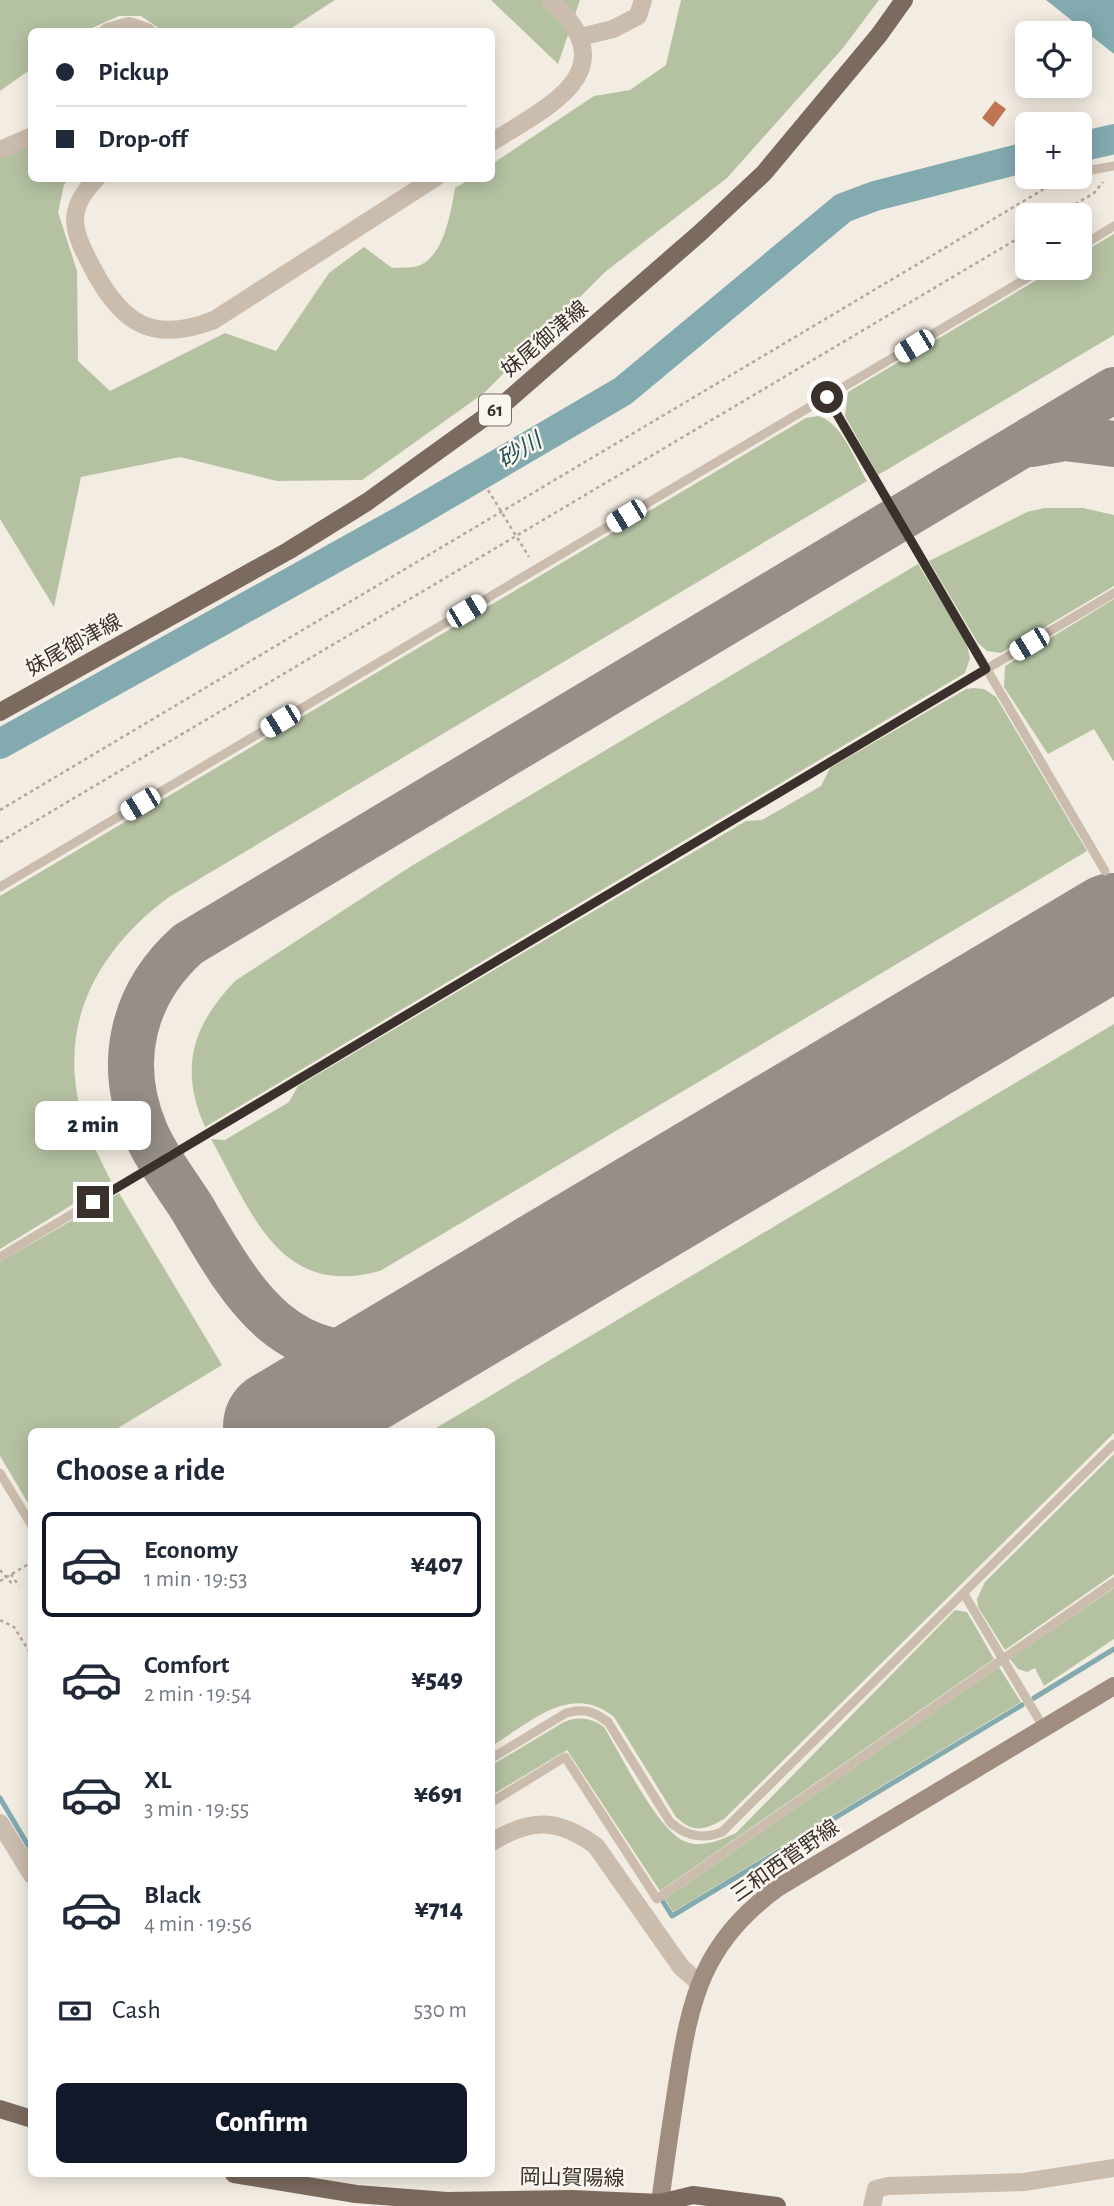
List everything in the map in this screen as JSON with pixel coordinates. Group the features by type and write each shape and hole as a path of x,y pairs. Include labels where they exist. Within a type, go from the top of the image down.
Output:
{"main road":[{"name":"妹尾御津線","path":"0,712 356,509 439,453 506,402 692,241 764,173 879,35 904,0"},
{"name":"三和西菅野線","path":"663,2204 687,2019 698,1982 712,1954 751,1907 850,1843 1114,1686"},
{"path":"0,2109 28,2118"},
{"name":"岡山賀陽線","path":"252,2177 356,2194 408,2198 663,2204 693,2195 777,2206"}],"street":[{"path":"495,140 568,90 582,65 580,37 566,14 550,0"},
{"path":"580,37 613,29 638,16 643,0"},
{"path":"0,150 28,138"},
{"path":"93,182 82,193 76,205 77,238 109,299 134,322 174,331 192,329 214,320 429,182"},
{"path":"0,1824 28,1869"},
{"path":"495,1840 526,1824 564,1827 581,1835 596,1846 681,1967 698,1982"},
{"path":"872,2206 876,2189 888,2186 1024,2182 1114,2168"}],"lane":[{"path":"1092,170 1110,167"},
{"path":"1092,240 1114,226"},
{"path":"0,887 1024,280"},
{"path":"827,397 1105,871"},
{"path":"0,1257 1114,593"},
{"path":"495,1756 566,1713 594,1711 608,1722 670,1822 690,1835 712,1836 731,1826 1114,1444"},
{"path":"0,1473 28,1519"},
{"path":"495,1800 565,1757 657,1899 1114,1582"},
{"path":"964,1594 1044,1728"}],"path":[{"path":"1077,203 1094,193 1106,178 1110,167"},
{"path":"0,810 1044,189"},
{"path":"0,842 1015,240"},
{"path":"488,490 536,569"},
{"path":"0,1581 28,1564"},
{"path":"0,1570 14,1586"},
{"path":"12,1574 19,1586"},
{"path":"0,1620 14,1627 28,1650"}],"green space":[{"path":"0,0 335,0 292,28 159,28 141,16 119,16 92,28 28,28 28,71 0,91"},
{"path":"491,0 580,0 558,64"},
{"path":"681,0 879,0 843,48 727,178 605,272 484,393 362,480 277,481 180,457 81,477 54,607 0,519 0,155 28,143 28,182 66,182 58,212 77,271 78,361 110,391 225,333 276,351 329,273 364,247 392,268 421,265 431,257 442,240 455,188 465,182 495,182 495,162 594,96 630,90 666,65"},
{"path":"1114,234 1114,335 878,475 845,416 848,392 1037,280 1092,280 1092,247"},
{"path":"818,416 827,420 841,434 867,481 169,897 144,917 104,964 90,990 80,1018 75,1048 75,1079 81,1112 111,1181 0,1249 0,896 806,418"},
{"path":"1044,508 1083,508 1114,515 1114,586 1001,653 987,651 978,643 929,561 1027,512"},
{"path":"918,564 966,642 970,658 965,673 205,1127 193,1086 194,1049 209,1015 235,981 413,865"},
{"path":"1114,599 1114,762 1094,729 1048,754 1004,687 1005,666"},
{"path":"966,689 984,689 996,697 1087,851 380,1271 345,1276 316,1272 292,1260 272,1242 240,1194 211,1139 225,1140 289,1102 298,1086 746,821 762,820 821,786 830,768"},
{"path":"1114,1024 1114,1433 724,1819 705,1828 694,1828 676,1817 614,1717 598,1707 582,1703 552,1709 495,1744 495,1428 436,1428"},
{"path":"119,1193 222,1365 118,1428 28,1428 28,1503 0,1456 0,1262"},
{"path":"1114,1454 1114,1574 1005,1650 978,1607 977,1599 985,1582"},
{"path":"1114,1588 1114,1639 1044,1686 1035,1668 1027,1672 1018,1669 1010,1659"},
{"path":"955,1610 967,1612 994,1659 660,1891 567,1750 495,1793 495,1763 564,1722 585,1719 604,1727 651,1807 674,1834 684,1841 697,1844 711,1843 736,1833"},
{"path":"999,1667 1021,1702 673,1912 665,1899"}],"water":[{"path":"1046,0 1114,0 1114,54 1092,37 1092,21 1072,21"}],"building":[{"path":"995,101 1006,109 993,127 982,118"}],"waterway":[{"name":"砂川","path":"1092,144 1114,139"},
{"name":"砂川","path":"0,744 403,520 623,391 843,208 875,196 1015,160"},
{"path":"1034,1698 1114,1649"},
{"path":"662,1900 672,1916 1022,1705"},
{"path":"0,1798 28,1845"}],"taxiway":[{"path":"402,1353 361,1355 326,1349 297,1337 272,1320 230,1271 161,1161 145,1131 136,1105 131,1054 143,1007 154,984 169,963 188,944 1114,390"},
{"path":"1031,444 1064,438 1114,444"}],"runway":[{"path":"280,1426 1114,930"}],"route":[{"path":"93,1202 986,669 827,397"}]}
